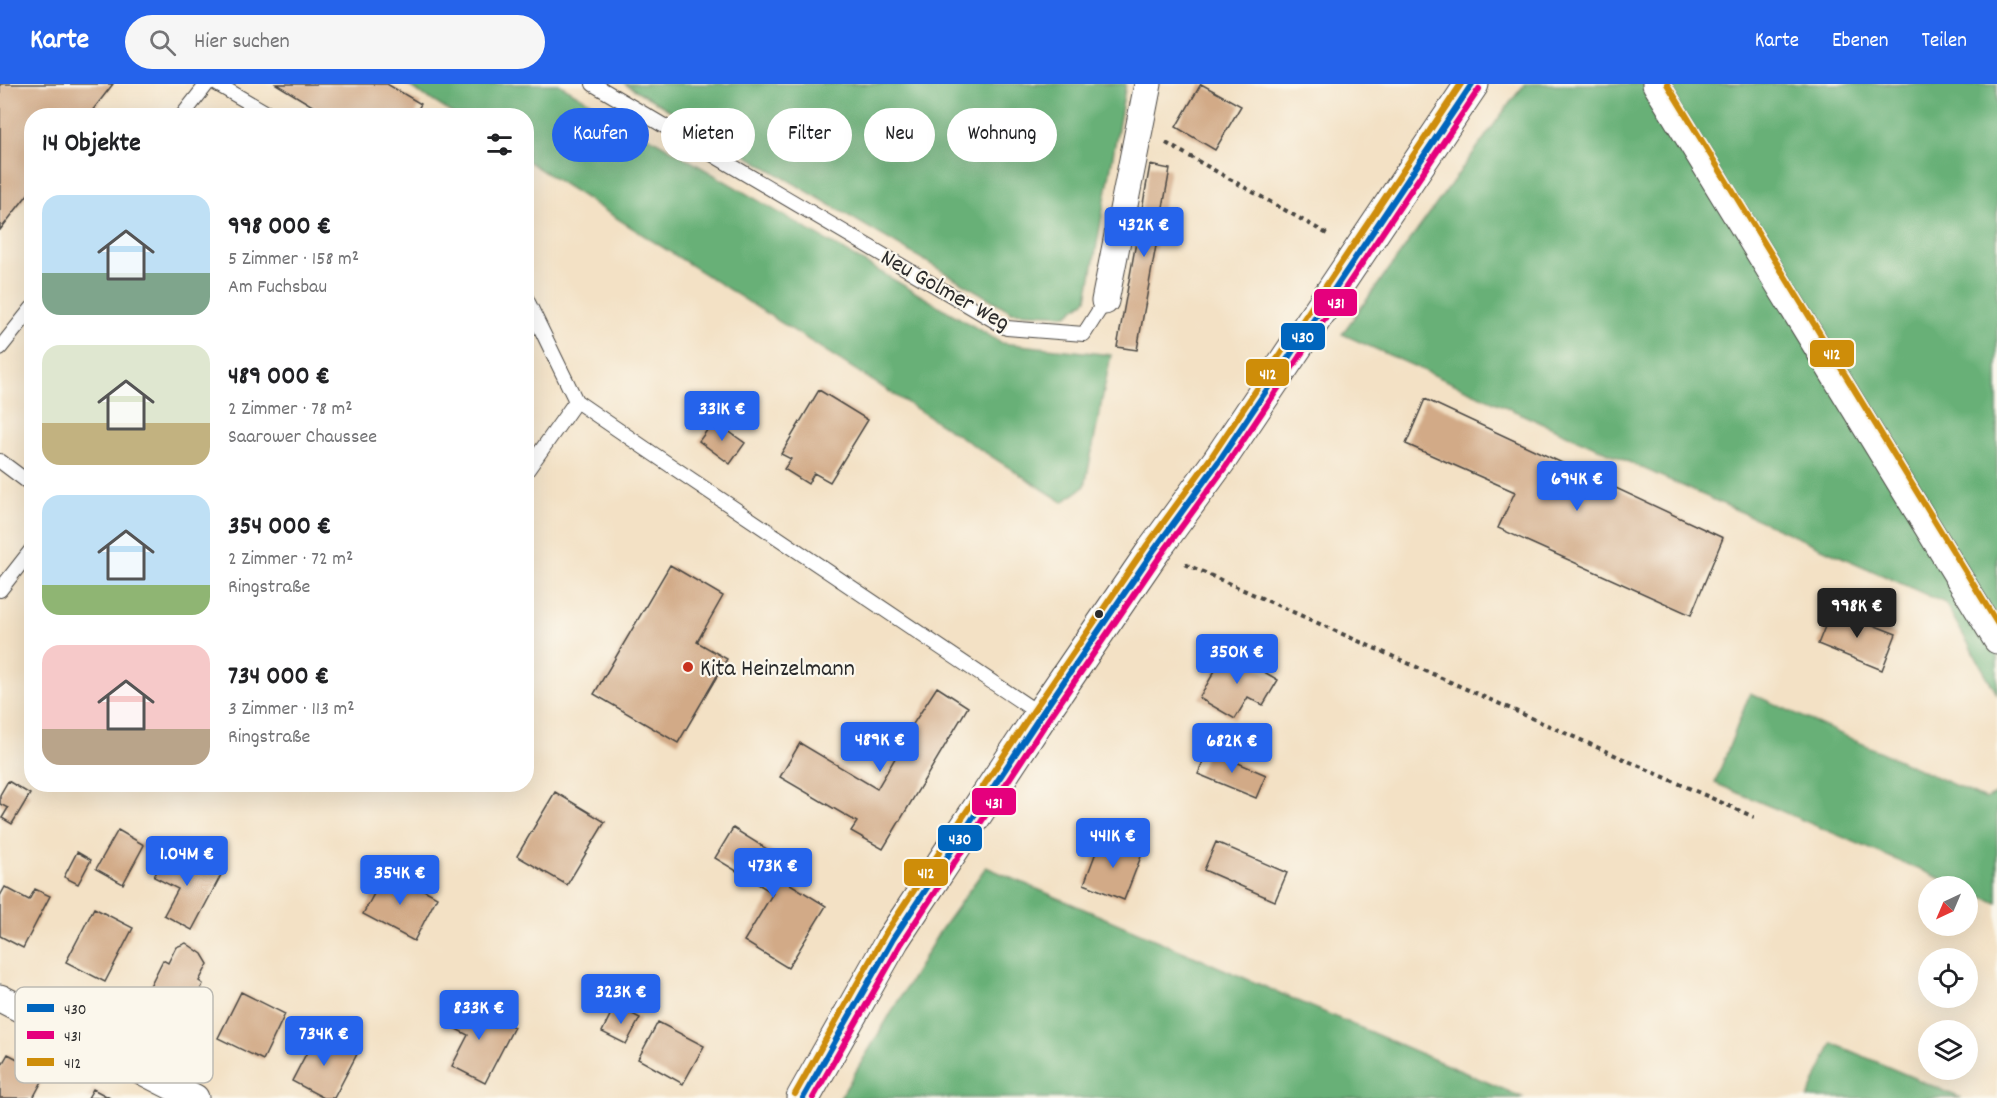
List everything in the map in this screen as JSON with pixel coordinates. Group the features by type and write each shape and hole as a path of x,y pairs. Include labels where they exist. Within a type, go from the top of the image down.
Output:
{"main road":[{"path":"804,1098 893,939 1041,715 1154,550 1219,461 1472,84"}],"street":[{"name":"Neu Golmer Weg","path":"1105,301 1148,84"},
{"path":"1656,84 1997,640"},
{"path":"0,998 15,1006"},
{"path":"166,1083 195,1098"}],"lane":[{"path":"188,108 207,84"},
{"path":"217,84 258,108"},
{"name":"Neu Golmer Weg","path":"593,84 1007,328 1084,334 1105,301"},
{"path":"534,314 576,401 1041,715"},
{"path":"0,348 24,318"},
{"path":"534,461 576,401"},
{"path":"0,460 24,479"},
{"path":"0,590 24,559"}],"path":[{"path":"1139,128 1359,252"},
{"path":"1154,550 1754,817"}],"green space":[{"path":"406,84 559,84 600,108 552,108 552,162 649,162 649,137 661,144 661,162 692,162 1002,343 1111,355 1085,486 1063,502 534,165 534,108 444,108"},
{"path":"625,84 1126,84 1087,299 1067,315 1012,312 755,161 755,108 666,108"},
{"path":"1525,84 1997,84 1997,694 1945,603 1342,334"},
{"path":"1750,693 1985,799 1997,793 1997,903 1978,895 1978,876 1934,876 1715,783"},
{"path":"986,867 1524,1098 840,1098 940,931"},
{"path":"1832,1043 1961,1098 1808,1098"}],"building":[{"path":"0,84 113,84 94,108 24,108 24,199 0,230"},
{"path":"276,84 387,84 421,104 419,108 316,108"},
{"path":"1201,84 1241,106 1215,150 1176,127"},
{"path":"1150,165 1170,169 1137,350 1117,347"},
{"path":"819,390 868,420 830,482 814,473 808,484 784,469 791,459 781,454"},
{"path":"1425,399 1723,538 1691,615 1498,528 1515,492 1406,444"},
{"path":"714,421 745,443 730,464 699,441"},
{"path":"670,565 723,596 697,642 727,659 678,743 594,694"},
{"path":"1832,609 1896,634 1882,670 1818,644"},
{"path":"1227,650 1278,680 1263,705 1248,697 1235,719 1199,698"},
{"path":"937,687 968,707 883,849 851,831 857,822 780,777 800,743 877,789 908,736 906,735"},
{"path":"1208,750 1266,775 1256,798 1198,774"},
{"path":"8,781 30,794 12,824 2,818 8,808 0,804 0,795"},
{"path":"555,792 605,822 567,885 517,856"},
{"path":"733,828 791,864 782,879 826,906 788,968 744,941 773,893 715,858"},
{"path":"118,830 144,845 123,884 96,869"},
{"path":"1101,839 1142,854 1124,900 1084,884"},
{"path":"1216,842 1287,873 1275,901 1204,870"},
{"path":"169,848 221,875 192,930 164,915 178,889 154,877"},
{"path":"77,852 91,860 78,884 64,877"},
{"path":"387,870 437,897 414,941 363,914"},
{"path":"5,887 29,900 35,889 50,896 23,948 0,936 0,896"},
{"path":"94,908 133,928 105,982 66,962"},
{"path":"186,943 202,954 208,964 199,981 203,984 201,987 150,987 163,960 168,963 176,947"},
{"path":"241,992 285,1014 263,1060 218,1038"},
{"path":"462,1001 514,1027 485,1083 452,1066 468,1035 450,1026"},
{"path":"615,1005 640,1018 626,1044 602,1032"},
{"path":"658,1022 704,1046 683,1084 638,1059"},
{"path":"317,1033 357,1054 334,1098 324,1098 292,1081"},
{"path":"8,1054 15,1058 15,1083 41,1083 33,1098 0,1098 0,1068"},
{"path":"93,1089 110,1098 88,1098"}],"transit line":[{"name":"412","path":"795,1094 885,934 1034,710 1147,545 1212,456 1461,84"},
{"name":"430","path":"803,1098 893,939 1041,715 1154,550 1219,461 1472,84"},
{"name":"412","path":"1667,84 1997,623"},
{"name":"431","path":"813,1098 901,944 1048,720 1161,555 1226,466 1479,89"}],"place":[{"name":"Kita Heinzelmann","path":"688,667"}]}
